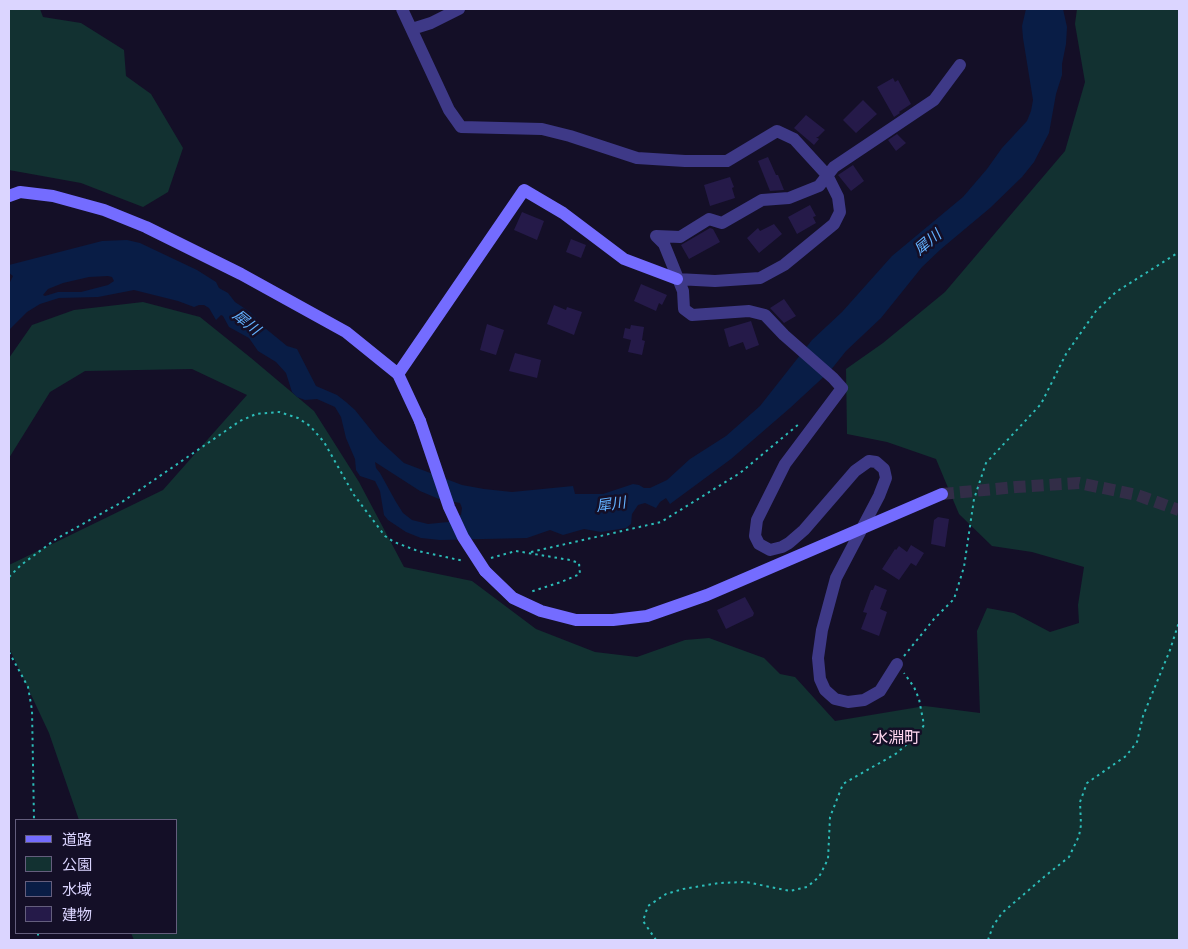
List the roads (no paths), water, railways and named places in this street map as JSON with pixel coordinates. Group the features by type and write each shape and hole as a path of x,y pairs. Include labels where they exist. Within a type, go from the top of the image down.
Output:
{"street":[{"path":"398,374 524,190 563,213 624,259 677,279 715,281 760,278 784,265 834,224 840,212 838,197 827,175 794,139 777,131 726,161 685,162 637,158 570,136 542,130 461,127 450,110 402,9"},
{"path":"412,29 431,23 459,9"},
{"path":"897,664 880,691 864,700 848,702 835,699 825,690 820,679 818,658 822,630 836,578 879,496 886,478 884,468 876,462 869,461 855,471 804,530 782,548 770,550 759,544 755,536 757,520 785,464 842,388 765,315 749,311 692,315 684,309 683,291 664,244 656,236 680,237 709,220 722,223 762,200 789,198 819,186 834,167 934,100 960,65"},
{"path":"9,196 20,192 53,196 104,210 146,227 241,274 346,332 398,374 420,421 449,507 464,537 485,571 513,598 542,611 576,620 612,620 647,616 707,595 942,494"}],"water":[{"name":"犀川","path":"1026,9 1063,9 1067,27 1062,75 1056,94 1049,133 1034,162 1022,177 990,208 922,267 881,318 846,351 830,371 790,408 731,459 670,504 666,498 656,508 645,503 638,505 632,514 631,524 626,528 601,532 584,529 563,535 550,530 527,538 440,540 421,538 406,532 388,520 384,515 380,491 375,481 360,476 356,470 355,459 346,438 341,417 335,407 317,399 305,400 297,397 292,392 286,373 276,362 258,351 249,338 229,327 223,316 221,315 216,320 209,308 204,305 194,307 134,290 98,297 59,298 40,304 27,312 9,330 9,284 13,276 9,273 9,265 102,241 127,240 140,243 197,270 216,282 219,288 228,293 235,302 250,312 265,328 287,346 297,349 316,386 337,395 346,402 355,410 379,440 404,463 462,485 512,492 573,486 575,494 603,494 633,484 650,488 667,480 690,459 726,436 760,406 812,340 842,312 892,256 963,197 1002,148 1027,121 1033,100 1022,26","holes":["89,277 112,277 114,281 108,285 81,292 58,292 43,295 48,289 63,283","375,462 420,491 439,499 460,503 462,508 461,515 448,522 428,524 412,520 403,513 376,468"]}],"tunnel":[{"path":"942,494 1079,483 1137,495 1179,510"}],"district":[{"name":"水淵町","path":"896,739"}]}
